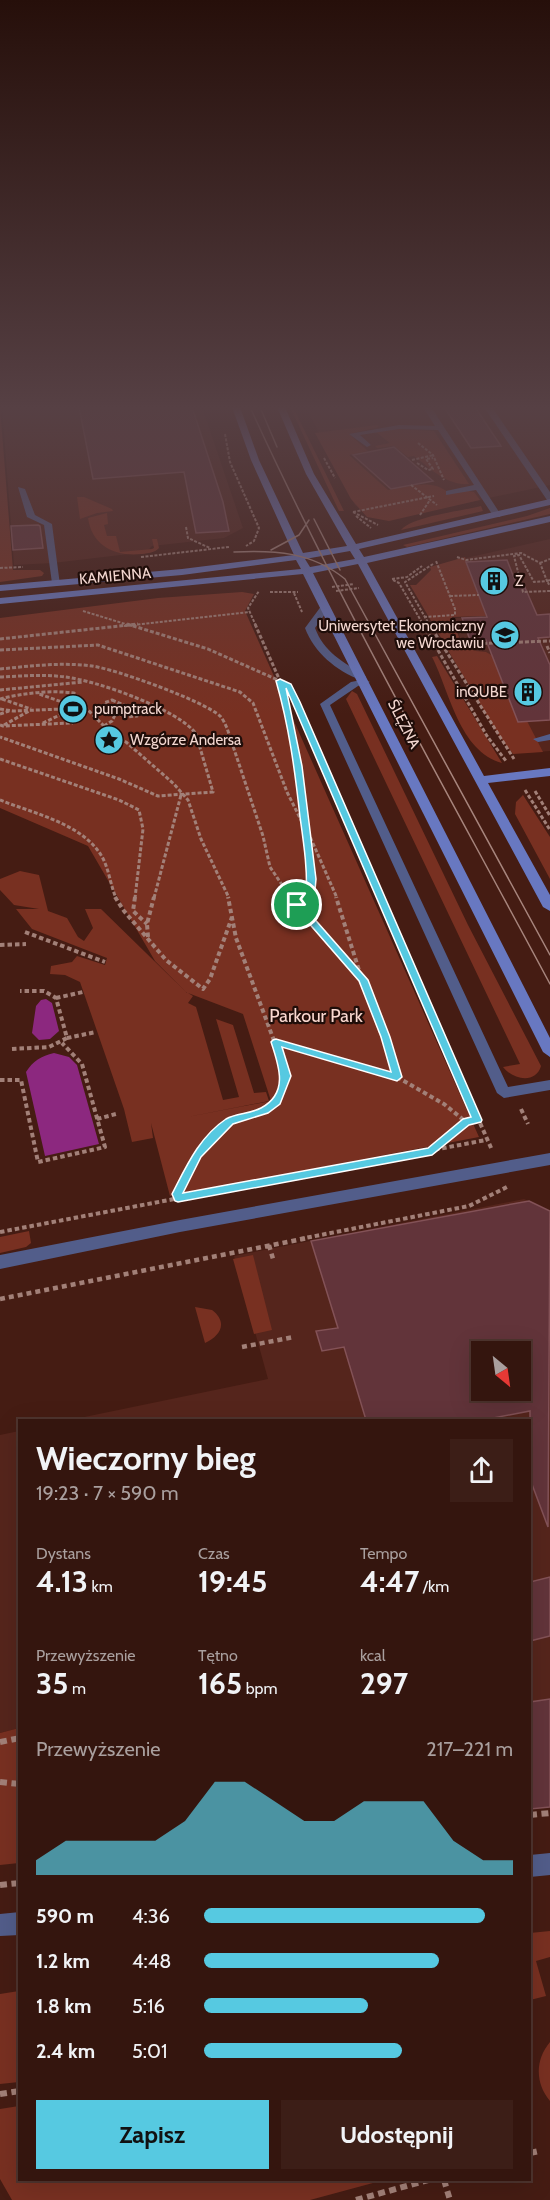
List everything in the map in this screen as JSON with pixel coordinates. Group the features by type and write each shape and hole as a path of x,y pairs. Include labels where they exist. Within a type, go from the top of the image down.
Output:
{"main road":[{"name":"ŚLĘŻNA","path":"277,510 550,1052"},
{"path":"330,510 361,561 550,907"},
{"name":"KAMIENNA","path":"0,588 178,572 300,557 351,548 519,510"},
{"name":"KAMIENNA","path":"0,601 244,579 307,571 550,519"},
{"path":"480,780 550,772"}],"street":[{"path":"0,1262 180,1226 550,1159"},
{"path":"531,1866 550,1864"},
{"path":"0,1925 18,1923"}],"lane":[{"path":"28,510 31,517 48,524 57,583"},
{"path":"493,510 497,515"},
{"path":"325,607 310,628 313,639 319,650 363,679 325,704 504,1093 550,1085"},
{"path":"538,739 550,737"}],"path":[{"path":"246,546 254,541 259,528 250,510"},
{"path":"353,512 364,510"},
{"path":"353,512 382,527"},
{"path":"256,523 267,522"},
{"path":"186,527 188,538 211,549"},
{"path":"151,556 234,547"},
{"path":"457,557 466,560 521,553 540,563 549,580 550,588 523,591 514,556 519,555 534,582 549,580"},
{"path":"540,563 550,559"},
{"path":"424,617 454,615 450,596 437,562 405,582 424,617 440,645 513,758"},
{"path":"327,587 358,583"},
{"path":"399,583 487,736 510,766"},
{"path":"328,592 362,588"},
{"path":"256,594 248,608 280,681 290,720 306,829 312,879 311,894 307,904 297,905"},
{"path":"450,596 479,595"},
{"path":"78,609 224,654 288,686 297,702 477,1120 486,1140 498,1157"},
{"path":"0,639 250,612"},
{"path":"440,645 480,646 550,641"},
{"path":"0,650 98,645 240,692 253,703 287,792 322,860 349,929 363,980 385,1037 397,1077"},
{"path":"547,646 550,653"},
{"path":"0,669 56,664 104,668 179,695 212,710 227,728 263,836 270,867 285,892 363,980"},
{"path":"0,677 53,676 83,682 148,704 186,721 198,741 213,792 158,796 120,779 74,765 0,736"},
{"path":"0,690 83,682"},
{"path":"2,725 77,721 80,718 70,708 39,694"},
{"path":"0,699 39,694 77,694 78,700 70,708 41,724"},
{"path":"0,699 15,702 32,710"},
{"path":"117,701 138,714 129,718 116,713 105,707 104,703 117,701"},
{"path":"0,714 13,711 86,708 104,726 174,784 188,801 201,839 224,885 236,938 276,1042 286,1076 276,1101 264,1111 230,1121 206,1144 197,1155 178,1198"},
{"path":"0,709 13,711"},
{"path":"2,725 32,710"},
{"path":"104,726 112,721 116,713"},
{"path":"0,759 119,800 139,810 143,829 133,910 147,924"},
{"path":"534,790 550,816"},
{"path":"526,792 550,830"},
{"path":"148,939 147,924 181,795"},
{"path":"0,800 69,830 93,845 103,858 116,898 151,945 170,965 203,989 213,971 232,916"},
{"path":"543,804 549,804"},
{"path":"26,932 105,962"},
{"path":"0,945 26,944"},
{"path":"20,991 43,990 56,998 67,1038"},
{"path":"56,998 83,992"},
{"path":"12,1049 62,1043 67,1038 96,1032"},
{"path":"276,1042 397,1077 444,1104 466,1122"},
{"path":"0,1080 21,1080 38,1162 105,1147 81,1064 62,1043"},
{"path":"97,1119 116,1114"},
{"path":"432,1151 466,1122 477,1120"},
{"path":"0,1232 486,1140"},
{"path":"0,1299 470,1206 510,1186"},
{"path":"269,1245 273,1259"},
{"path":"242,1347 294,1336"},
{"path":"0,1742 18,1738"},
{"path":"0,1782 18,1784"},
{"path":"531,1815 550,1813"},
{"path":"0,1885 18,1883"},
{"path":"0,2094 18,2091"},
{"path":"531,2153 539,2151"},
{"path":"356,2200 424,2181"},
{"path":"444,2181 450,2200"}],"shaded area":[{"path":"10,510 237,510 243,528 224,538 152,546 146,552 53,563 14,565"},
{"path":"361,510 434,510 400,517 366,514"},
{"name":"Uniwersytet Ekonomiczny we Wrocławiu","path":"550,539 550,751 522,753 467,657 453,618 486,617 466,558"},
{"path":"46,999 52,1003 59,1031 50,1039 39,1040 32,1033 36,1006 41,1000"},
{"path":"54,1053 69,1057 77,1065 99,1144 45,1156 26,1072 38,1060"},
{"path":"524,1199 550,1211 550,1805 531,1807 531,1419 75,1419 268,1379 234,1256"},
{"path":"18,1431 18,1728 0,1733 0,1435"}],"green space":[{"path":"0,510 8,510 13,570 40,570 44,573 42,576 0,582"},
{"path":"79,510 113,511 97,513 80,519"},
{"path":"360,510 438,510 389,521 367,517"},
{"path":"464,510 483,511 401,530 407,525"},
{"path":"550,510 550,514 407,547 403,545"},
{"path":"107,513 108,524 104,525 107,536 116,536 120,552 152,549 154,548 152,539 157,539 159,548 142,554 123,554 106,548 94,536 88,518"},
{"path":"465,557 486,616 452,617 461,643 444,643 410,585 416,585 431,570 430,567"},
{"name":"Parkour Park","path":"242,592 254,594 245,611 479,1137 170,1196 151,1123 153,1138 132,1142 124,1109 80,982 65,975 50,974 51,966 72,962 77,956 105,965 107,958 32,929 16,909 39,909 14,905 0,890 0,879 20,871 39,875 48,911 67,918 78,937 84,941 93,928 85,909 101,909 187,993 155,961 88,846 0,808 0,618 158,598","holes":["188,993 243,1014 271,1101 182,1118 269,1101 266,1092 254,1093 233,1025 216,1019 239,1097 223,1100 196,1007 188,1003 193,996"]},
{"path":"473,645 476,651 486,652 493,656 518,722 527,721 543,752 513,754 498,734 446,647"},
{"path":"437,656 502,763 487,756 475,746 466,733 432,657"},
{"path":"352,691 357,694 468,925 541,1066 534,1076 518,1077 503,1067 520,1064 346,699"},
{"path":"523,795 550,837 550,879 515,814 516,802"},
{"path":"29,1231 31,1243 26,1247 0,1253 0,1237"},
{"path":"253,1255 272,1330 254,1334 233,1259"},
{"path":"195,1307 212,1310 220,1319 221,1328 218,1333 205,1343"},
{"path":"18,1728 18,1863 0,1865 0,1733"},
{"path":"550,1931 550,1957 536,1961 546,1996 531,2000 531,1933"},
{"path":"18,1991 18,2082 0,2084 0,1994"},
{"path":"550,2042 550,2101 539,2079 539,2064"},
{"path":"18,2106 18,2181 380,2181 310,2200 12,2200 0,2179 0,2109"}],"building":[{"path":"191,510 225,510 229,531 196,533"},
{"path":"38,525 43,548 13,550 11,526"},
{"path":"507,560 516,583 523,583 537,615 550,614 550,637 538,638 550,665 550,720 518,722 486,640 470,640 462,618 487,617 466,562"},
{"path":"529,1201 550,1211 548,1527 531,1482 530,1411 488,1419 366,1419 344,1347 322,1351 316,1331 338,1328 311,1241"},
{"path":"550,1577 550,1636 531,1641 531,1582"},
{"path":"550,1699 550,1807 531,1809 531,1702"}],"tram line":[{"path":"299,510 306,524"},
{"path":"314,519 340,570"},
{"path":"306,524 309,520"},
{"path":"271,550 299,535 306,524"},
{"path":"306,524 327,567"},
{"path":"234,552 292,555 327,567"},
{"path":"327,567 345,579 550,955"},
{"path":"327,567 550,984"}],"place":[{"name":"Z","path":"494,581"},
{"name":"Uniwersytet Ekonomiczny we Wrocławiu","path":"505,635"},
{"name":"inQUBE","path":"528,692"},
{"name":"pumptrack","path":"73,709"},
{"name":"Wzgórze Andersa","path":"109,740"}],"route":[{"path":"280,681 288,686 297,702 477,1120 466,1122 432,1151 178,1198 197,1155 225,1125 235,1119 264,1111 276,1101 286,1076 276,1042 397,1077 385,1037 363,980 297,905 307,904 310,901 312,879 298,766 289,712 280,681"}]}
